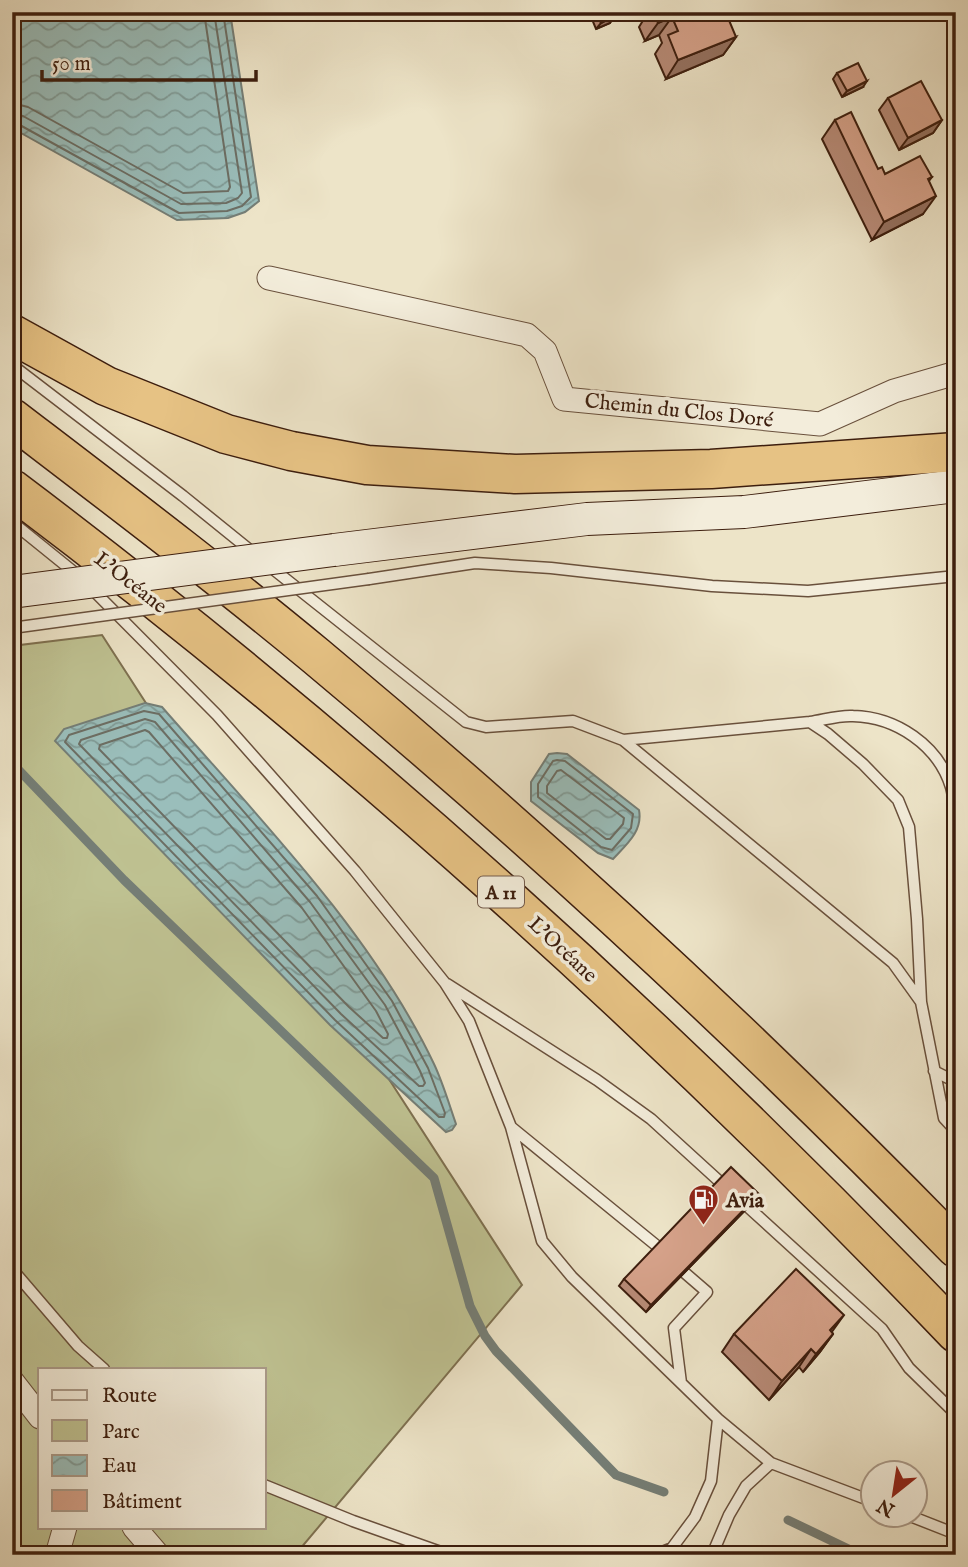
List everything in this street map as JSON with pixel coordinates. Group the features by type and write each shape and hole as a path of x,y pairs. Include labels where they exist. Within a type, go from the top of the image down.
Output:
{"highway":[{"path":"12,334 106,386 215,430 291,451 367,465 515,474 711,469 956,452"},
{"name":"A 11","path":"12,418 313,654 443,764 569,876 750,1044 956,1248"},
{"name":"L’Océane","path":"12,489 199,635 513,903 670,1049 956,1333"}],"main road":[{"path":"12,592 587,519 744,512 956,486"}],"street":[{"name":"Chemin du Clos Doré","path":"269,278 527,335 545,351 564,399 820,424 894,391 956,373"},
{"path":"12,1381 38,1414"},
{"path":"57,1555 65,1528"},
{"path":"135,1528 158,1555"}],"lane":[{"path":"12,365 173,488 466,722 486,727 573,721 623,740 893,963 921,1002"},
{"path":"12,522 79,577 217,715 355,871 445,983 469,1021 511,1127 542,1241 572,1277 718,1419 771,1463 860,1497"},
{"path":"12,628 475,563 551,568 712,586 808,591 956,576"},
{"path":"623,740 852,716 879,719 909,731 936,758 951,787 956,830"},
{"path":"810,722 863,764 898,800 909,827 921,1002 944,1118 956,1131"},
{"path":"445,983 597,1080 651,1119 719,1181"},
{"path":"934,1071 956,1085"},
{"path":"511,1127 657,1246"},
{"path":"748,1207 882,1329 909,1368 956,1414"},
{"path":"12,1269 78,1346 103,1368"},
{"path":"681,1383 674,1328 707,1292 685,1273"},
{"path":"655,1555 672,1548 695,1517 711,1481 718,1419"},
{"path":"712,1555 729,1515 746,1486 771,1463"},
{"path":"266,1486 353,1521 449,1555"},
{"path":"930,1524 956,1534"}],"green space":[{"path":"102,635 522,1285 295,1555 12,1555 12,646"}],"water":[{"path":"12,12 230,12 259,201 245,212 228,218 177,220 12,128"},
{"path":"145,703 162,707 273,833 346,922 379,968 434,1064 456,1124 452,1130 446,1132 330,1025 55,741 64,729"},
{"path":"549,754 567,754 639,810 640,818 636,831 613,859 598,853 531,801 531,782"}],"building":[{"path":"596,12 613,12 614,16 601,23"},
{"path":"653,12 716,12 717,16 726,13 736,37 678,60 668,35 678,31 672,17 658,23"},
{"path":"858,63 867,81 847,91 837,73"},
{"path":"921,81 942,120 908,138 888,98"},
{"path":"851,112 878,169 882,167 885,174 920,156 932,177 928,179 936,196 884,222 835,120"},
{"name":"Avia","path":"731,1167 759,1194 651,1305 624,1279"},
{"path":"796,1269 844,1315 830,1330 833,1334 816,1354 811,1349 782,1381 734,1334"}],"waterway":[{"path":"12,763 124,880 434,1178 470,1306 485,1336 496,1351 616,1475 664,1492"},
{"path":"788,1520 861,1555"}],"place":[{"name":"Avia","path":"703,1227"}]}
